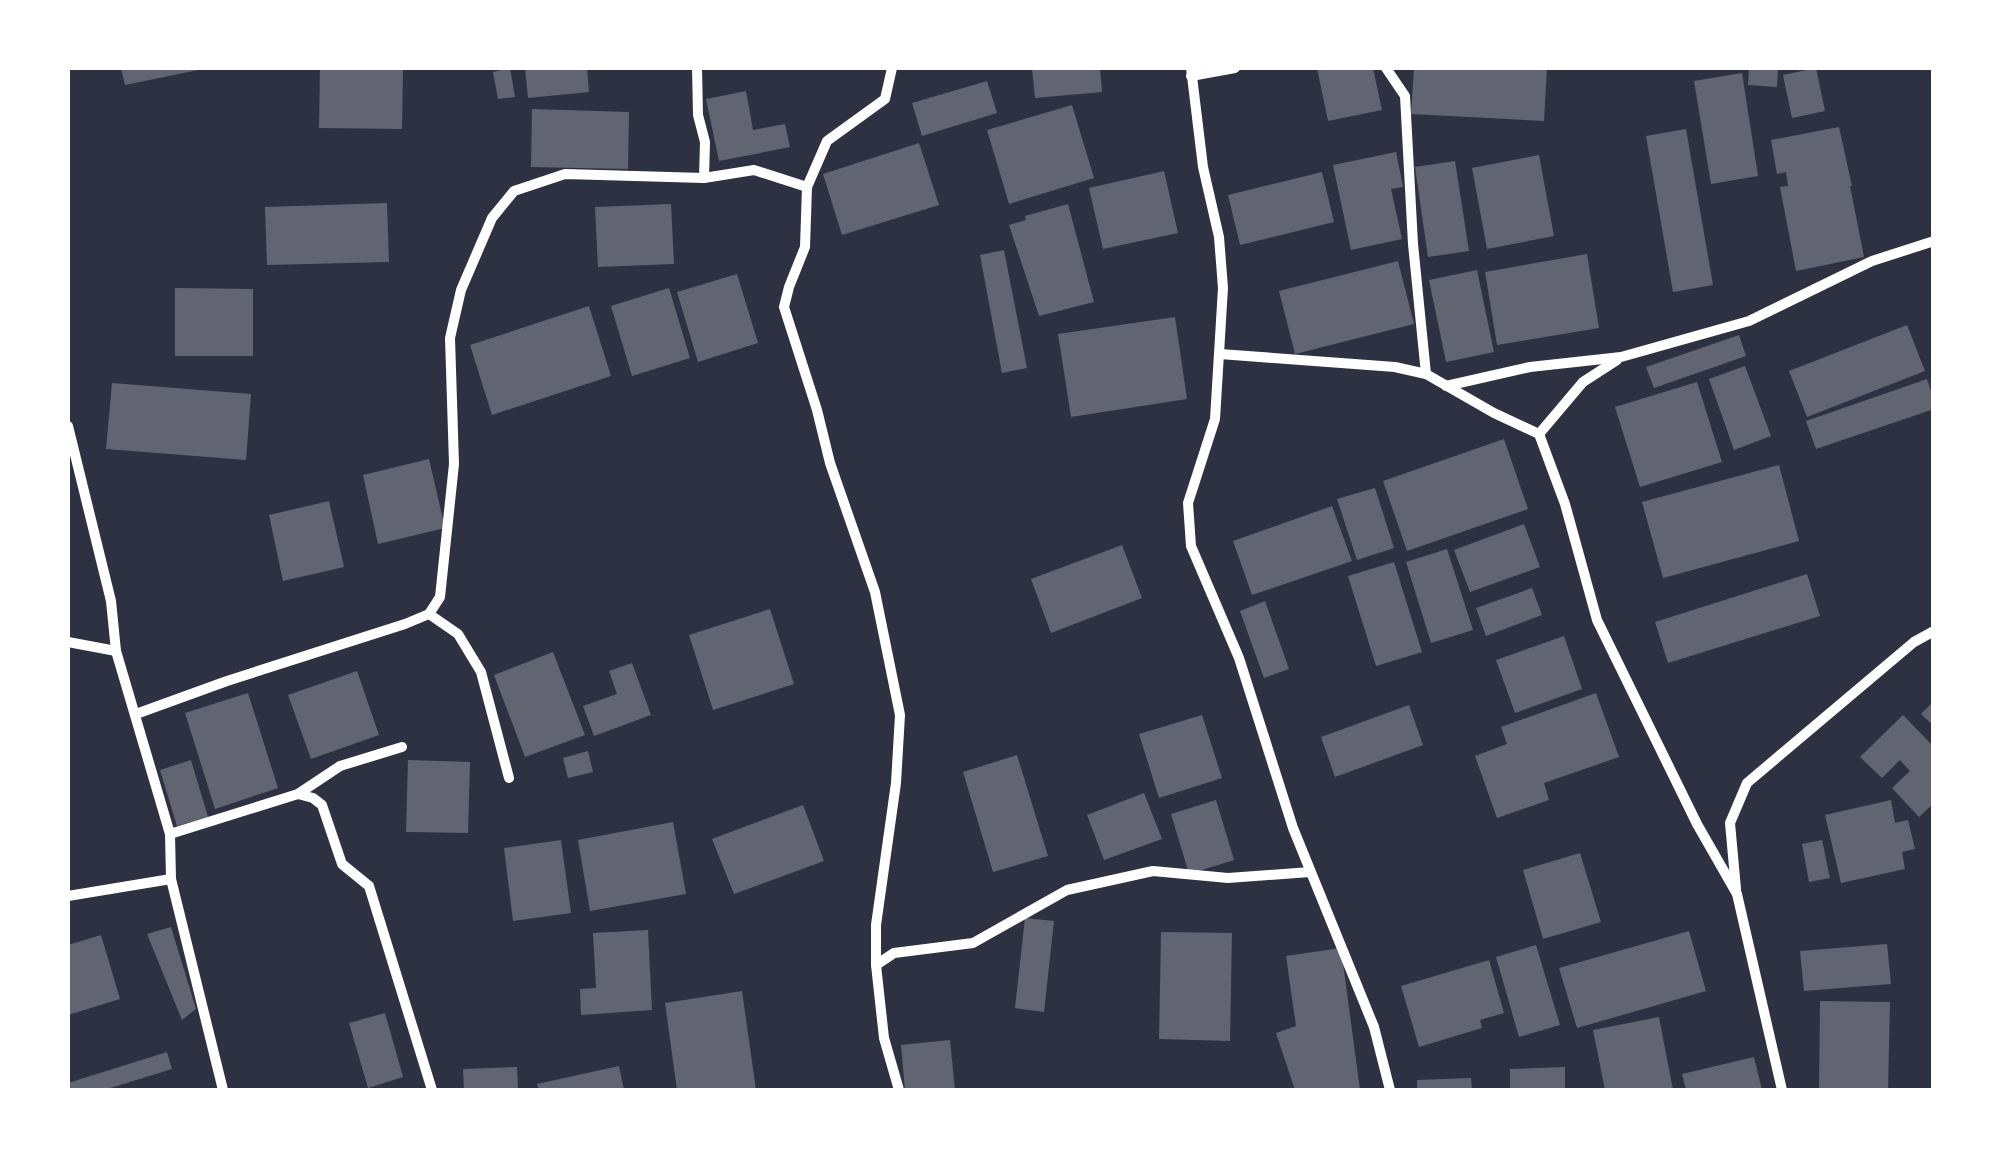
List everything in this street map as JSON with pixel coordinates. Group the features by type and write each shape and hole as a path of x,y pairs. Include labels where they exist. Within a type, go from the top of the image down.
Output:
{"street":[{"path":"697,68 698,115 705,142 704,178"},
{"path":"892,68 885,98 827,141 807,187 805,248 784,307 830,462 876,592 900,714 896,782 876,924 884,1038 899,1090"},
{"path":"1235,68 1191,72 1203,167 1219,237 1223,288 1215,419 1188,503 1191,546 1239,658 1293,828 1374,1027 1390,1090"},
{"path":"1386,68 1405,96 1413,244 1426,374"},
{"path":"136,714 430,614 440,597 454,464 450,338 461,290 492,218 514,191 566,174 704,178 754,170 807,187"},
{"path":"1445,386 1530,367 1622,357 1749,320 1872,261 1934,241"},
{"path":"1220,354 1395,367 1426,374 1539,434 1565,504 1596,620 1697,824 1737,894"},
{"path":"1539,434 1583,382 1622,357"},
{"path":"68,426 110,601 116,651 170,834 172,879 223,1090"},
{"path":"430,614 458,634 481,672 510,778"},
{"path":"1782,1090 1737,894 1730,822 1746,783 1914,642 1934,631"},
{"path":"68,642 116,651"},
{"path":"170,834 298,794 340,766 402,747"},
{"path":"298,794 314,798 322,806 342,864 369,886 432,1090"},
{"path":"876,965 894,954 973,944 1067,890 1153,870 1228,878 1310,872"},
{"path":"68,896 172,879"}],"building":[{"path":"121,68 203,68 203,69 125,85"},
{"path":"320,68 403,68 402,129 319,128"},
{"path":"510,68 515,97 498,99 493,72"},
{"path":"525,68 587,68 589,92 528,98"},
{"path":"1032,68 1100,68 1102,92 1035,98"},
{"path":"1317,68 1373,68 1382,110 1328,121"},
{"path":"1414,68 1547,68 1544,121 1411,114"},
{"path":"1749,68 1778,68 1777,87 1748,85"},
{"path":"1816,68 1825,111 1792,118 1783,75"},
{"path":"1742,73 1758,176 1711,184 1694,81"},
{"path":"987,81 997,113 922,136 912,103"},
{"path":"746,91 753,130 785,124 790,147 719,161 706,99"},
{"path":"1072,105 1094,178 1009,204 987,130"},
{"path":"532,109 629,112 628,169 531,167"},
{"path":"1839,127 1864,257 1796,271 1780,187 1788,186 1786,172 1777,174 1771,140"},
{"path":"1686,129 1713,285 1673,292 1646,136"},
{"path":"919,143 939,205 842,235 823,174"},
{"path":"1396,152 1403,187 1391,189 1402,239 1351,250 1333,165"},
{"path":"1539,155 1554,236 1487,249 1472,168"},
{"path":"1455,161 1469,251 1428,257 1415,167"},
{"path":"1164,171 1178,233 1103,249 1089,188"},
{"path":"1322,172 1334,222 1240,245 1228,195"},
{"path":"387,203 389,262 267,265 265,207"},
{"path":"671,204 674,264 598,267 595,207"},
{"path":"1068,204 1094,302 1039,316 1009,225 1026,220 1025,216"},
{"path":"1004,250 1027,368 1002,373 980,255"},
{"path":"1587,254 1599,328 1497,345 1485,272"},
{"path":"1398,261 1414,324 1295,354 1279,291"},
{"path":"1477,270 1494,352 1446,362 1429,280"},
{"path":"737,274 758,343 698,362 677,292"},
{"path":"175,288 253,289 253,356 175,356"},
{"path":"669,288 690,358 632,376 611,306"},
{"path":"589,306 611,376 492,415 470,345"},
{"path":"1175,317 1187,399 1071,417 1058,334"},
{"path":"1907,325 1925,371 1807,417 1789,371"},
{"path":"1739,335 1746,356 1654,388 1646,367"},
{"path":"1745,366 1771,436 1734,450 1709,379"},
{"path":"1927,379 1934,409 1816,449 1806,421"},
{"path":"1697,382 1722,462 1640,487 1615,407"},
{"path":"112,383 251,394 246,460 106,449"},
{"path":"1504,439 1528,509 1407,551 1383,481"},
{"path":"429,459 445,528 378,544 363,475"},
{"path":"1779,465 1799,541 1663,578 1642,502"},
{"path":"1375,488 1394,548 1357,560 1337,499"},
{"path":"329,501 344,567 283,581 269,515"},
{"path":"1332,506 1352,561 1252,595 1233,541"},
{"path":"1524,524 1540,567 1470,592 1454,550"},
{"path":"1122,545 1142,598 1051,633 1031,579"},
{"path":"1447,549 1473,630 1431,643 1406,562"},
{"path":"1394,562 1422,652 1376,666 1348,576"},
{"path":"1807,574 1820,616 1668,663 1655,622"},
{"path":"1532,588 1542,615 1486,636 1476,608"},
{"path":"1265,601 1289,669 1264,678 1240,611"},
{"path":"770,609 794,684 713,710 689,635"},
{"path":"1564,636 1582,689 1515,713 1496,660"},
{"path":"553,652 585,735 525,757 494,675"},
{"path":"632,663 651,715 594,736 583,706 617,694 609,671"},
{"path":"357,671 379,735 311,759 288,695"},
{"path":"248,693 278,788 215,809 185,713"},
{"path":"1596,693 1619,757 1544,783 1549,800 1497,818 1475,756 1507,744 1501,727"},
{"path":"1934,701 1934,726 1921,714"},
{"path":"1409,705 1423,745 1335,777 1321,737"},
{"path":"1202,715 1222,778 1159,798 1139,734"},
{"path":"1903,715 1934,747 1934,803 1919,817 1892,788 1910,771 1900,760 1882,778 1860,757"},
{"path":"588,751 593,772 568,778 563,758"},
{"path":"1017,755 1048,856 993,872 963,772"},
{"path":"191,760 208,817 177,826 160,770"},
{"path":"408,760 470,762 468,833 406,832"},
{"path":"1144,793 1162,839 1104,860 1087,815"},
{"path":"1216,800 1234,860 1189,874 1171,814"},
{"path":"1891,800 1895,823 1908,820 1915,849 1902,852 1905,869 1841,883 1825,815"},
{"path":"803,805 824,861 734,894 712,839"},
{"path":"673,822 686,894 590,911 578,840"},
{"path":"561,840 571,913 513,921 504,848"},
{"path":"1822,840 1830,878 1809,882 1802,844"},
{"path":"1580,853 1601,922 1543,939 1523,870"},
{"path":"1025,918 1054,921 1044,1012 1015,1008"},
{"path":"171,927 196,1009 182,1020 147,934"},
{"path":"648,930 652,1010 581,1015 580,989 596,988 593,933"},
{"path":"1689,931 1706,991 1577,1028 1559,968"},
{"path":"1161,932 1232,933 1230,1041 1159,1039"},
{"path":"101,935 120,999 68,1015 68,945"},
{"path":"1887,944 1891,984 1804,991 1800,951"},
{"path":"1536,945 1560,1025 1519,1037 1496,957"},
{"path":"1341,948 1360,1090 1295,1090 1276,1033 1296,1026 1286,956"},
{"path":"1489,960 1504,1013 1480,1020 1482,1028 1419,1047 1401,986"},
{"path":"742,991 756,1090 677,1090 665,1003"},
{"path":"1820,1001 1890,1002 1888,1090 1819,1090"},
{"path":"385,1013 403,1077 368,1088 349,1023"},
{"path":"1659,1017 1673,1090 1605,1090 1593,1030"},
{"path":"950,1040 955,1090 905,1090 901,1045"},
{"path":"167,1052 172,1069 104,1090 68,1090 68,1083"},
{"path":"1754,1057 1762,1090 1686,1090 1682,1074"},
{"path":"619,1066 624,1090 539,1090 537,1084"},
{"path":"517,1067 518,1090 464,1090 463,1069"},
{"path":"1565,1067 1565,1090 1510,1090 1510,1069"},
{"path":"1471,1078 1472,1090 1417,1090 1417,1080"}]}
